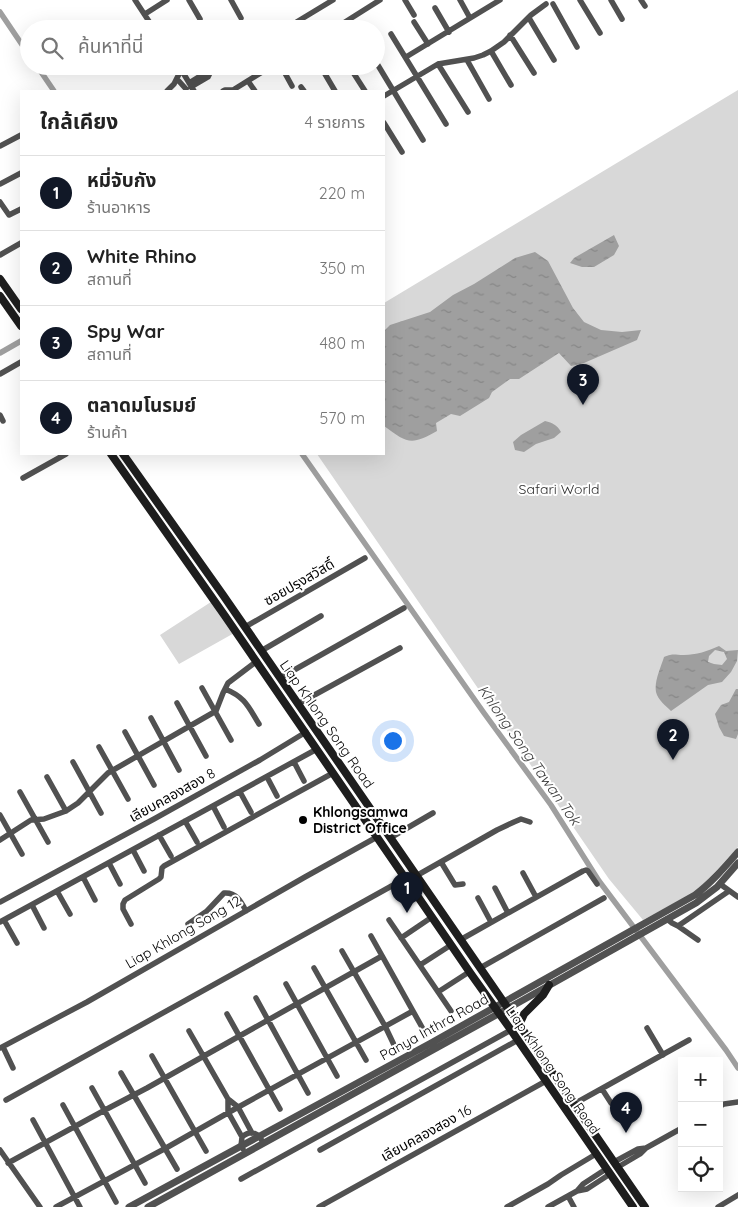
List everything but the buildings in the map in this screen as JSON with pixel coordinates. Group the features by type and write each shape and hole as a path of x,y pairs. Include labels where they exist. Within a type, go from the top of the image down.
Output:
{"main road":[{"path":"0,279 19,300"},
{"path":"2,301 20,325"},
{"name":"Liap Khlong Song Road","path":"113,455 306,732 469,972 518,1040 629,1206"},
{"name":"Liap Khlong Song Road","path":"124,455 245,627 645,1207"},
{"path":"398,867 406,861"},
{"path":"519,1025 524,1014 543,995 549,985"}],"street":[{"path":"135,0 148,20"},
{"path":"144,14 167,0"},
{"path":"189,0 200,19"},
{"path":"231,0 241,18"},
{"path":"300,20 333,0"},
{"path":"350,20 380,0"},
{"path":"405,0 414,15"},
{"path":"460,0 470,18"},
{"path":"406,57 449,32 490,3 500,0"},
{"path":"580,0 600,33"},
{"path":"611,0 622,19"},
{"path":"641,0 645,6"},
{"path":"385,95 438,64 483,56 504,42 528,18 549,2 577,47"},
{"path":"435,8 449,32"},
{"path":"528,18 554,60"},
{"path":"414,22 428,44"},
{"path":"391,34 446,124"},
{"path":"510,35 534,73"},
{"path":"491,51 511,85"},
{"path":"467,60 489,99"},
{"path":"438,64 468,112"},
{"path":"168,90 172,87 178,75"},
{"path":"183,75 189,88"},
{"path":"189,88 209,75"},
{"path":"233,90 258,75"},
{"path":"286,75 292,86"},
{"path":"326,75 334,90"},
{"path":"355,75 363,90"},
{"path":"384,75 423,140"},
{"path":"177,79 189,88"},
{"path":"248,81 254,90"},
{"path":"385,125 402,152"},
{"path":"0,146 20,136"},
{"path":"0,184 20,173"},
{"path":"0,202 9,215 20,210"},
{"path":"0,255 20,244"},
{"path":"0,374 20,364"},
{"path":"23,478 64,455"},
{"name":"ซอยปรุงสวัสดิ์","path":"245,627 365,558"},
{"path":"280,678 404,608"},
{"path":"261,651 321,616"},
{"path":"298,704 400,648"},
{"path":"0,840 31,820 44,819 66,811 78,803 112,770 216,711 228,683 257,661"},
{"path":"202,688 231,740"},
{"path":"225,689 246,702 259,724"},
{"path":"177,703 206,756"},
{"path":"150,718 179,770"},
{"path":"125,732 154,785"},
{"name":"เลียบคลองสอง 8","path":"0,902 88,856 243,770 306,732"},
{"path":"99,746 128,799"},
{"path":"16,943 2,921 317,750"},
{"path":"73,762 101,813"},
{"path":"294,762 304,781"},
{"path":"131,924 123,909 125,900 159,879 164,866 333,773"},
{"path":"47,777 66,811"},
{"path":"267,777 277,796"},
{"path":"20,792 48,842"},
{"path":"240,792 251,812"},
{"path":"213,806 224,827"},
{"path":"390,838 433,813"},
{"path":"0,815 22,854"},
{"path":"416,876 497,830 521,819 530,822"},
{"path":"185,821 197,842"},
{"path":"159,836 170,856"},
{"name":"Liap Khlong Song 12","path":"1,1048 87,1002 305,876 377,837"},
{"path":"133,850 144,871"},
{"name":"Panya Inthra Road","path":"505,1006 649,925 695,895 705,888 738,852"},
{"path":"441,862 455,884 463,884"},
{"path":"109,863 120,884"},
{"name":"Panya Inthra Road","path":"649,925 667,919 706,896 720,884 738,863"},
{"path":"460,940 586,870 597,884"},
{"path":"523,873 536,897"},
{"path":"83,877 96,900"},
{"path":"6,1100 406,878"},
{"path":"720,884 738,897"},
{"path":"495,888 508,913"},
{"path":"57,891 70,914"},
{"path":"678,926 729,891"},
{"path":"188,924 207,911 224,893 228,892 237,896 246,911"},
{"path":"478,898 491,922"},
{"path":"480,968 604,898"},
{"path":"32,905 44,928"},
{"path":"401,938 432,917"},
{"path":"667,919 698,940"},
{"path":"389,920 451,1011"},
{"name":"Panya Inthra Road","path":"129,1207 262,1140 497,1010 549,985 632,934"},
{"path":"371,936 423,1030"},
{"path":"420,965 451,945"},
{"path":"342,951 395,1047"},
{"path":"8,1163 165,1078 382,956"},
{"path":"314,968 366,1060"},
{"path":"438,992 469,972"},
{"path":"286,984 337,1076"},
{"path":"256,998 308,1093"},
{"path":"56,1207 413,1011"},
{"path":"227,1014 280,1109"},
{"path":"647,1028 663,1055"},
{"path":"241,1179 510,1030"},
{"path":"189,1031 228,1099 238,1107 252,1133 262,1140"},
{"path":"320,1150 518,1040"},
{"path":"574,1104 689,1040"},
{"path":"1,1048 13,1068"},
{"path":"152,1056 206,1151"},
{"path":"121,1073 177,1169"},
{"name":"เลียบคลองสอง 16","path":"319,1207 546,1081"},
{"path":"92,1088 145,1183"},
{"path":"602,1089 611,1103"},
{"path":"228,1099 228,1112 242,1138 243,1150"},
{"path":"723,1105 738,1102"},
{"path":"63,1105 116,1202"},
{"path":"32,1120 80,1207"},
{"path":"616,1165 638,1149 646,1148 678,1130"},
{"path":"242,1138 246,1134 252,1133"},
{"path":"0,1150 40,1207"},
{"name":"Panya Inthra Road","path":"148,1207 243,1150"},
{"path":"507,1207 596,1154"},
{"path":"548,1207 577,1191 587,1189 608,1172"},
{"path":"718,1207 738,1195"},
{"path":"568,1196 574,1207"}],"green space":[{"name":"Safari World","path":"738,90 738,847 695,892 643,920 609,879 318,455 385,455 385,302"},
{"path":"214,600 236,632 179,664 160,635"}],"water":[{"path":"614,235 619,246 614,255 594,267 582,267 570,263 574,258"},
{"path":"535,252 548,261 573,308 584,322 601,330 622,332 641,330 637,340 584,363 571,366 559,353 519,379 510,379 492,392 489,398 460,416 451,414 436,423 437,431 428,436 409,440 398,436 385,427 385,330 390,325 430,312 453,295 515,258"},
{"path":"545,421 554,425 561,432 554,438 536,444 524,452 515,450 513,442"},
{"path":"719,646 726,651 738,650 737,661 731,672 722,682 708,685 671,711 660,700 656,692 657,679 664,657 693,654","holes":["715,650 724,652 727,659 722,665 708,662 709,656"]},
{"path":"736,689 738,689 738,734 736,739 724,736 715,714 721,705 729,702"}],"waterway":[{"name":"Khlong Song Tawan Tok","path":"0,12 20,42"},
{"name":"Khlong Song Tawan Tok","path":"43,75 53,90"},
{"path":"0,353 20,342"},
{"name":"Khlong Song Tawan Tok","path":"303,455 551,805 599,881 738,1068"}],"place":[{"name":"Spy War","path":"583,405"},
{"name":"White Rhino","path":"673,760"},
{"name":"Khlongsamwa District Office","path":"303,820"},
{"name":"หมี่จับกัง","path":"407,913"},
{"name":"ตลาดมโนรมย์","path":"626,1133"}]}
